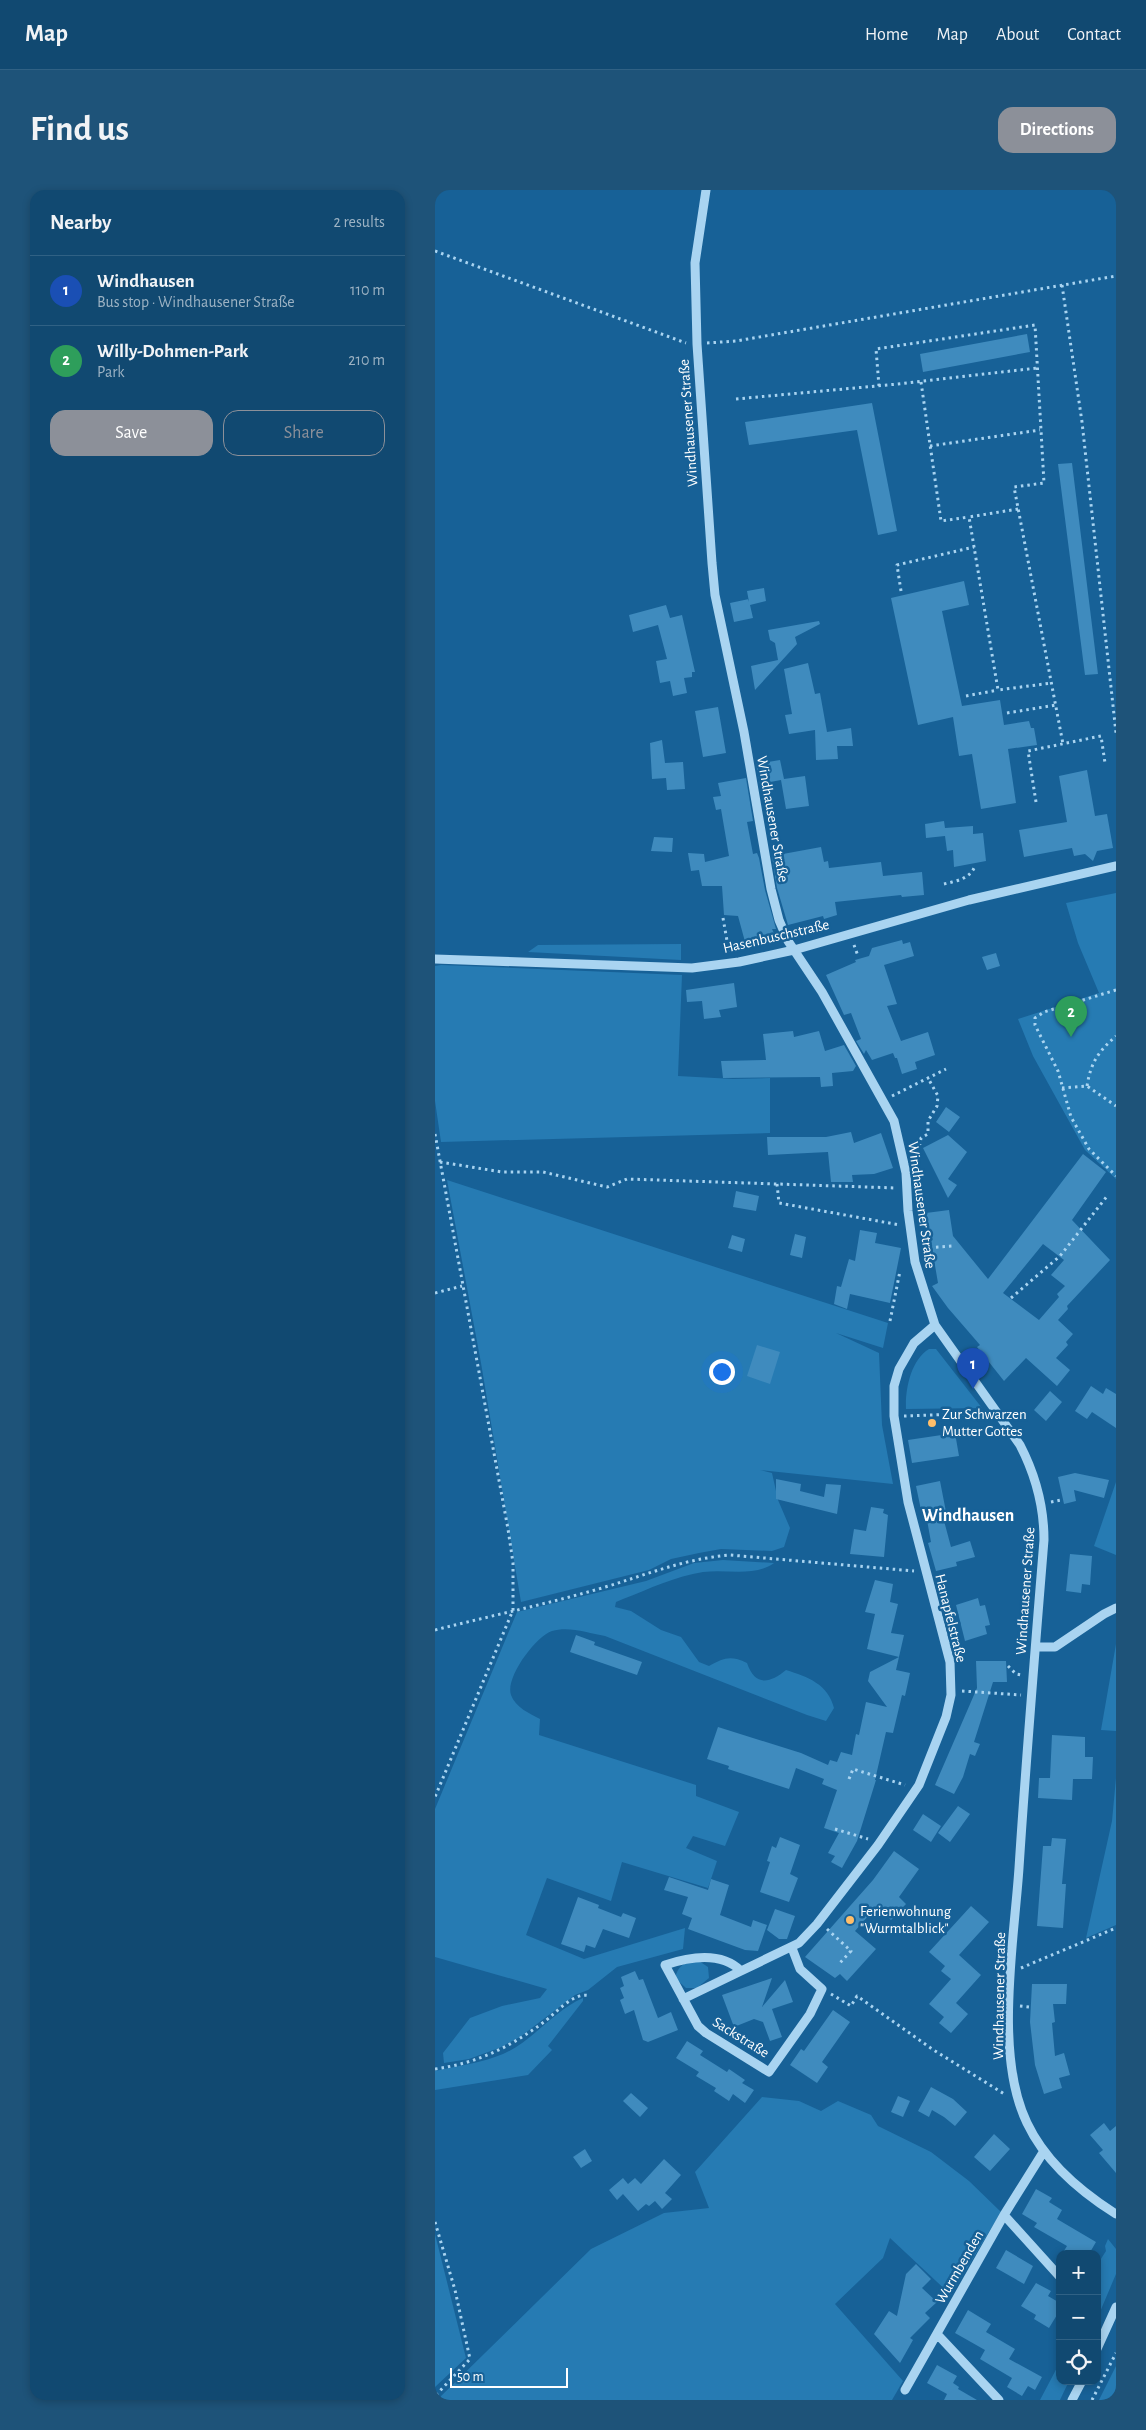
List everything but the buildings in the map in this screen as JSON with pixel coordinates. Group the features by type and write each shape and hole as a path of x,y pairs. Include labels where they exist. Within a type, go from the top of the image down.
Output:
{"street":[{"name":"Windhausener Straße","path":"706,190 695,263 697,344 715,595 744,732 771,889 779,920 794,950 822,992 894,1121 903,1153 908,1189 912,1249 927,1308 935,1325 995,1408 1027,1458 1040,1500 1044,1522 1011,1967 1011,2060 1016,2091 1027,2123 1044,2151 1072,2181 1116,2214"},
{"name":"Hasenbuschstraße","path":"435,959 692,968 731,963 794,950 938,908 1075,874 1116,866"},
{"name":"Hanapfelstraße","path":"683,1999 799,1943 819,1922 878,1845 914,1792 940,1737 952,1690 950,1662 908,1502 894,1416 894,1386 899,1369 914,1343 935,1325"},
{"path":"1036,1647 1055,1647 1116,1608"},
{"name":"Sackstraße","path":"683,1999 694,2020 706,2033 769,2072 810,2014 822,1989 800,1970 792,1948"},
{"path":"683,1999 665,1965 684,1958 699,1957 732,1963 741,1971"},
{"name":"Wurmbenden","path":"905,2390 1004,2215 1044,2151"},
{"path":"1004,2215 1056,2273"},
{"path":"1101,2340 1116,2307"},
{"path":"937,2334 999,2400"},
{"path":"1072,2400 1080,2385"}],"path":[{"path":"435,252 686,344 736,341 1116,276"},
{"path":"1062,285 1082,422 1116,733"},
{"path":"879,386 876,349 1035,325 1043,482 1014,487 1063,744"},
{"path":"735,399 921,382 1037,368"},
{"path":"921,382 941,521 1018,509"},
{"path":"930,446 1040,430"},
{"path":"969,517 998,690"},
{"path":"901,591 897,564 974,548"},
{"path":"966,696 1052,683"},
{"path":"1007,713 1056,704"},
{"path":"1036,802 1028,751 1101,736 1105,763"},
{"path":"944,884 963,879 972,872 975,866"},
{"path":"723,918 731,963"},
{"path":"1116,990 1044,1012 1035,1018 1035,1025 1058,1071 1061,1088 1071,1117 1089,1149 1116,1176"},
{"path":"1087,1086 1091,1066 1103,1047 1116,1036"},
{"path":"883,1101 946,1069"},
{"path":"903,1153 921,1144 921,1138 928,1134 928,1121 937,1106 938,1096 928,1078"},
{"path":"1061,1088 1087,1086 1116,1106"},
{"path":"435,1134 513,1563 513,1610 435,1797"},
{"path":"439,1162 502,1172 543,1172 607,1187 627,1179 908,1189"},
{"path":"777,1184 779,1203 911,1225"},
{"path":"1011,1298 1060,1256 1108,1195"},
{"path":"912,1249 953,1246"},
{"path":"890,1321 900,1271"},
{"path":"435,1293 463,1286"},
{"path":"894,1416 989,1413 995,1408"},
{"path":"435,1630 601,1589 684,1561 708,1557 730,1555 809,1564 925,1572"},
{"path":"952,1690 1007,1694"},
{"path":"849,1779 853,1769 905,1786 914,1792"},
{"path":"835,1829 878,1845"},
{"path":"819,1922 851,1951 838,1965"},
{"path":"1011,1967 1022,1968 1116,1928"},
{"path":"435,2068 500,2051 521,2039 575,1998 586,1994 590,1996"},
{"path":"838,1998 851,2006 857,1996 900,2027 1005,2095 1016,2091"},
{"path":"435,2222 455,2290 470,2359 435,2396"},
{"path":"1092,2400 1116,2352"}],"shaded area":[{"path":"1116,893 1116,1179 1085,1150 1033,1056 1018,1019 1099,993 1078,943 1066,903"},
{"path":"681,944 681,960 528,952 538,945"},
{"path":"435,966 682,975 678,1076 733,1079 770,1078 770,1133 441,1142 435,1101"},
{"path":"447,1180 888,1323 883,1348 836,1333 879,1353 882,1425 893,1484 760,1470 772,1473 778,1500 790,1528 784,1547 772,1551 721,1549 699,1553 671,1559 649,1570 521,1602 481,1363"},
{"path":"929,1349 936,1349 982,1408 906,1409 910,1376 918,1360"},
{"path":"1116,1482 1116,1555 1094,1546"},
{"path":"723,1560 774,1563 758,1570 740,1572 712,1571 683,1576 616,1602 615,1607 631,1611 661,1630 681,1637 699,1662 709,1666 723,1659 731,1658 747,1663 754,1676 758,1679 768,1680 786,1670 809,1679 822,1687 834,1708 826,1721 605,1636 579,1630 565,1629 552,1631 538,1641 530,1649 517,1669 510,1688 511,1695 516,1703 523,1710 540,1719 539,1735 696,1785 696,1796 739,1812 725,1846 693,1836 686,1848 717,1861 708,1888 622,1862 611,1901 547,1878 526,1935 584,1959 685,1928 683,1949 617,1967 588,1990 575,1995 520,2037 499,2048 469,2059 444,2063 443,2053 470,2018 502,2006 540,1998 547,1989 435,1957 435,1809 517,1612 646,1581 694,1563"},
{"path":"1116,1644 1116,1731 1101,1730"},
{"path":"1116,1778 1116,1925 1086,1938 1112,1821"},
{"path":"699,1961 708,1967 709,1978 697,1988 686,1988 675,1978 678,1970 690,1962"},
{"path":"583,1998 583,2001 548,2046 552,2050 528,2075 435,2090 435,2071 478,2062 503,2054 524,2042 562,2010"},
{"path":"762,2097 799,2101 821,2111 838,2101 871,2115 878,2126 931,2152 969,2181 1001,2212 951,2295 890,2238 883,2258 835,2304 903,2381 892,2400 437,2400 591,2249 664,2213 709,2208 695,2172"},
{"path":"435,2234 466,2358 435,2387"},
{"path":"1108,2239 1116,2249 1116,2274 1101,2310 1101,2259 1106,2251 1105,2246"},
{"path":"1116,2366 1116,2400 1099,2400"},
{"path":"1056,2370 1056,2385 1067,2385 1060,2400 1040,2400"}],"place":[{"name":"Willy-Dohmen-Park","path":"1071,1037"},
{"name":"Windhausen","path":"973,1389"},
{"name":"Zur Schwarzen Mutter Gottes","path":"932,1423"},
{"name":"Ferienwohnung \"Wurmtalblick\"","path":"850,1920"}],"district":[{"name":"Windhausen","path":"968,1515"}]}
